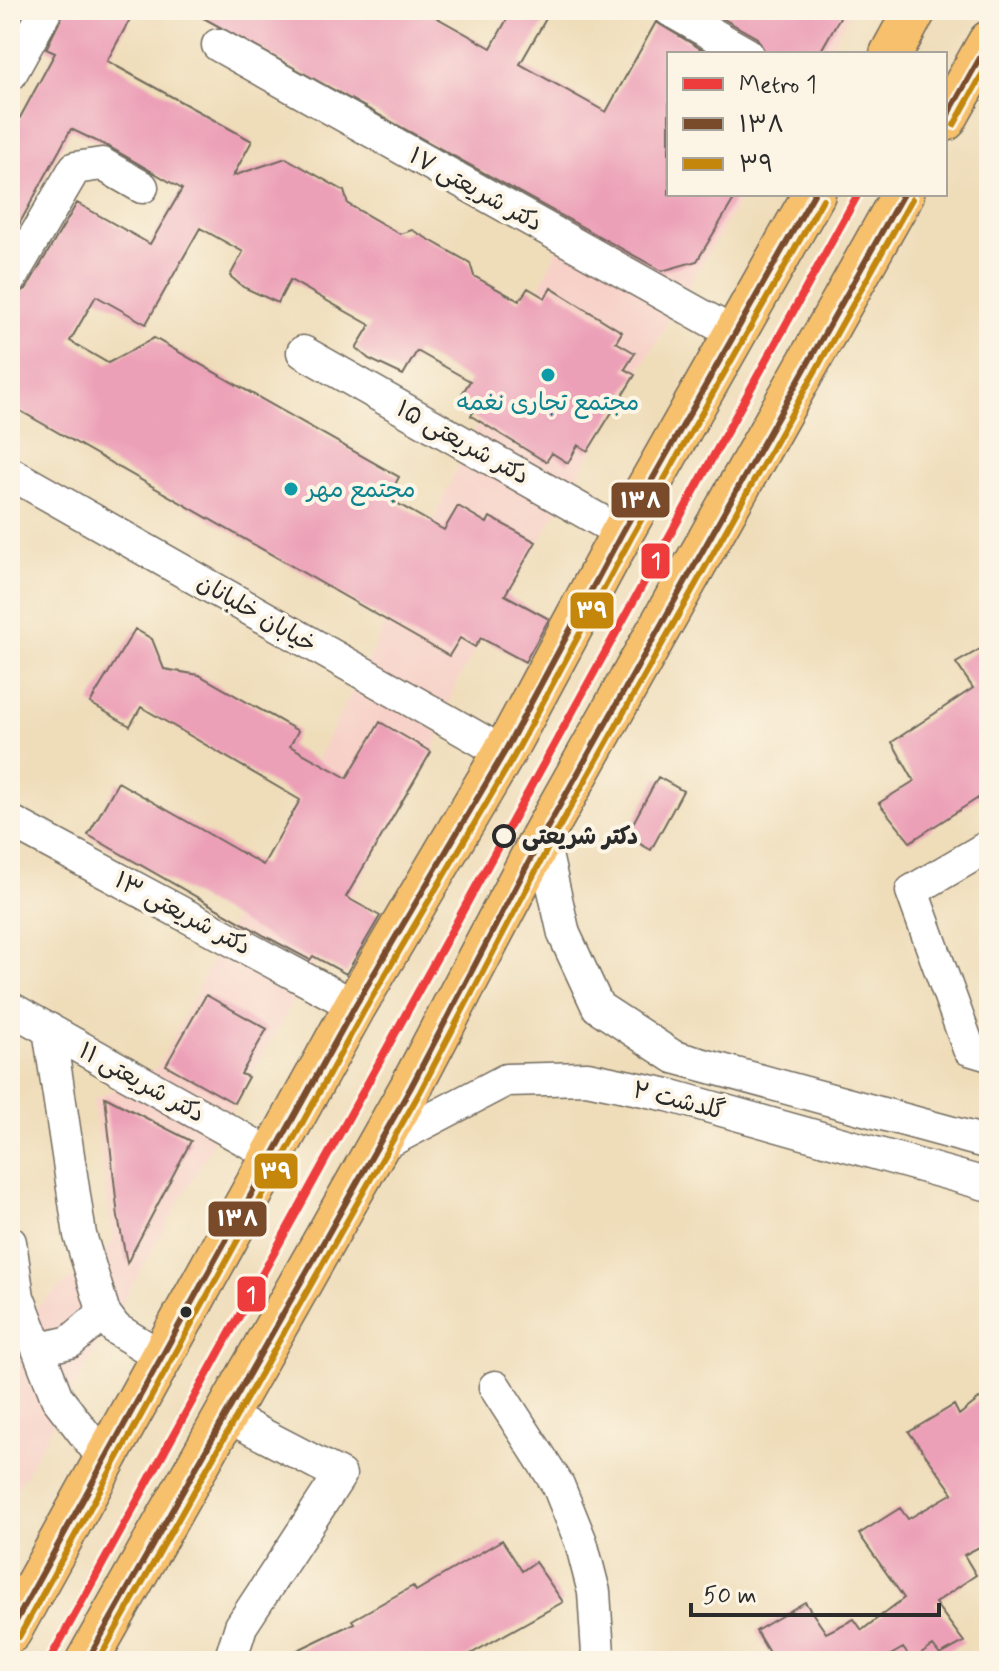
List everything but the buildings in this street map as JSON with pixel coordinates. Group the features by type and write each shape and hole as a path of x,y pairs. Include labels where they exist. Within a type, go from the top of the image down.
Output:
{"main road":[{"path":"892,52 915,10"},
{"path":"947,116 989,42"},
{"path":"10,1632 355,1006 504,753 622,533 813,196"},
{"path":"87,1661 376,1148 542,837 902,196"}],"street":[{"path":"10,75 46,10"},
{"path":"670,10 744,52"},
{"name":"۱۷ دکتر شریعتی","path":"218,45 733,333"},
{"path":"10,279 75,168 92,163 102,164 142,187"},
{"name":"۱۵ دکتر شریعتی","path":"303,352 622,533"},
{"name":"خیابان خلبانان","path":"10,473 504,753"},
{"name":"۱۳ دکتر شریعتی","path":"10,821 355,1006"},
{"name":"گلدشت ۲","path":"542,837 564,934 598,1007 674,1057 989,1143"},
{"path":"989,846 912,891 969,1049 989,1055"},
{"name":"۱۱ دکتر شریعتی","path":"10,1008 274,1156"},
{"path":"49,1029 80,1235 104,1313 116,1329 162,1357"},
{"name":"گلدشت ۲","path":"376,1148 506,1080 587,1078 668,1095 989,1185"},
{"path":"10,1242 14,1298 40,1349 57,1398 104,1459"},
{"path":"40,1349 70,1342 104,1313"},
{"path":"495,1387 558,1485 581,1542 594,1592 598,1654 595,1661"},
{"path":"225,1415 340,1475 241,1626 230,1661"}],"shaded area":[{"path":"667,10 852,10 827,52 667,52 667,196 742,196 455,685 432,756 10,1501 10,1329 114,1242 93,1100 157,1068 375,647"}],"metro line":[{"name":"1","path":"49,1661 857,196"}],"transit line":[{"name":"۱۳۸","path":"947,116 989,42"},
{"name":"۳۹","path":"954,125 989,62"},
{"name":"۱۳۸","path":"10,1632 355,1006 504,753 622,533 813,196"},
{"name":"۱۳۸","path":"87,1661 411,1087 542,837 902,196"},
{"name":"۳۹","path":"19,1637 364,1011 513,758 631,538 823,199"},
{"name":"۳۹","path":"98,1661 420,1092 551,842 912,199"}],"place":[{"name":"مجتمع تجاری نغمه","path":"548,375"},
{"name":"مجتمع مهر","path":"291,489"},
{"name":"دکتر شریعتی","path":"504,836"}]}
